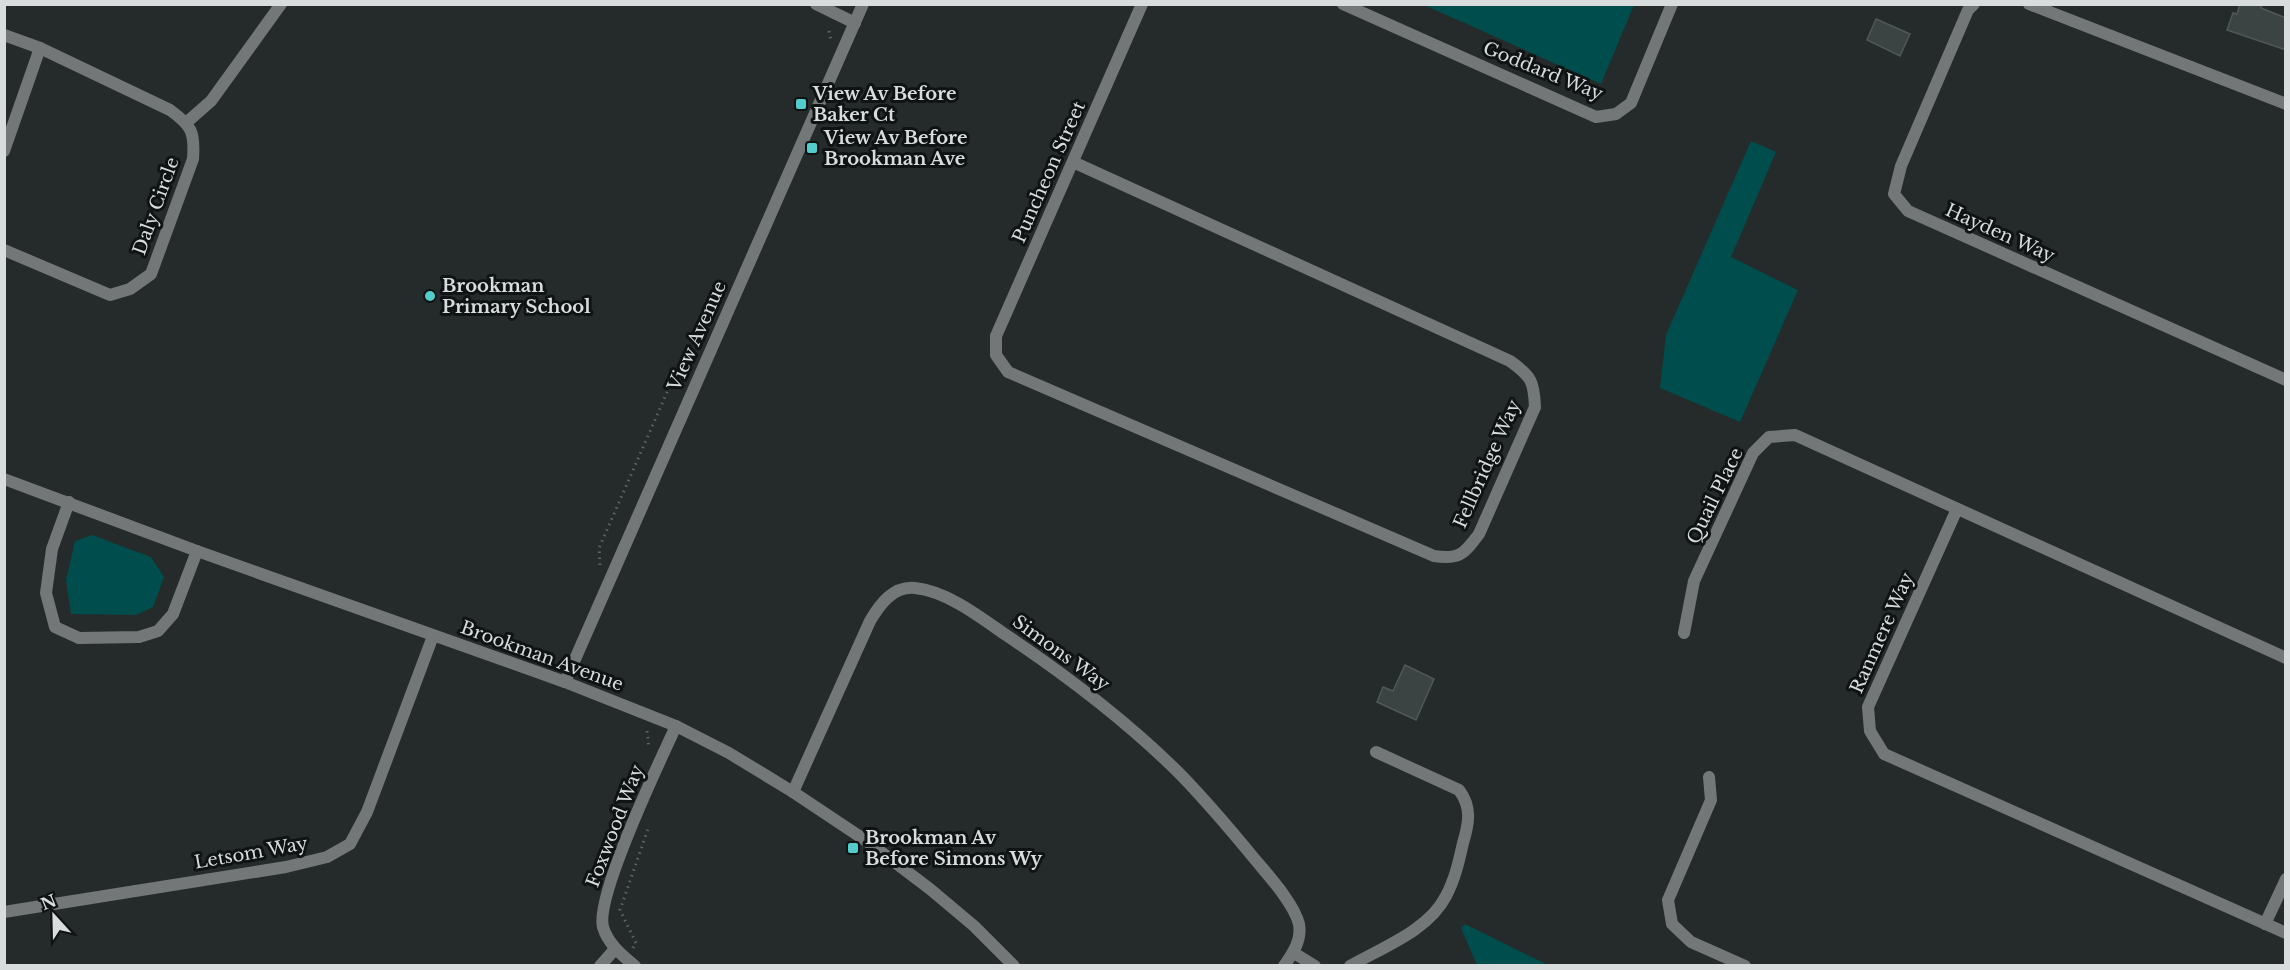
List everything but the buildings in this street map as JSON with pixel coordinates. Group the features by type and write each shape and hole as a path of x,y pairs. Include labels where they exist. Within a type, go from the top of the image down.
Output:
{"street":[{"path":"4,35 40,48 170,110 187,122 211,101 281,4"},
{"path":"816,4 855,23"},
{"name":"View Avenue","path":"565,682 863,4"},
{"name":"Puncheon Street","path":"996,355 996,336 1142,4"},
{"name":"Goddard Way","path":"1343,4 1596,117 1616,114 1631,102 1672,4"},
{"name":"Hayden Way","path":"1974,4 1968,10 1901,166 1894,194 1908,211 2286,380"},
{"path":"2029,4 2286,104"},
{"path":"4,151 40,48"},
{"name":"Daly Circle","path":"4,250 110,295 130,289 151,274 192,159 194,139 187,122"},
{"name":"Fellbridge Way","path":"996,355 1008,372 1434,556 1451,559 1466,551 1479,534 1535,407 1534,386 1526,372 1510,361 1072,162"},
{"name":"Quail Place","path":"1683,633 1694,581 1753,453 1768,436 1795,435 1957,509"},
{"name":"Brookman Avenue","path":"4,479 197,551 565,682 676,726 729,753 793,792 904,868 974,926 1014,966"},
{"path":"69,502 52,549 46,593 55,627 79,638 139,637 158,631 173,614 197,551"},
{"path":"1957,509 2286,658"},
{"name":"Ranmere Way","path":"1957,509 1868,707 1870,731 1884,754 2286,933"},
{"name":"Simons Way","path":"793,792 870,621 881,603 895,592 913,587 932,592 971,610 1052,665 1120,719 1181,775 1220,817 1271,879 1291,908 1299,923 1299,938 1284,966"},
{"name":"Letsom Way","path":"4,912 286,867 327,857 350,844 367,812 434,636"},
{"name":"Foxwood Way","path":"630,962 615,949 603,926 606,896 627,836 676,726"},
{"path":"1350,966 1424,924 1435,913 1453,881 1468,824 1469,811 1466,799 1459,790 1376,752"},
{"path":"1709,777 1711,800 1668,900 1672,924 1691,942 1745,966"},
{"path":"2265,924 2286,879"},
{"path":"600,966 615,949"},
{"path":"1293,953 1315,966"}],"path":[{"path":"829,31 832,45"},
{"path":"600,569 599,548 665,396 675,374 689,367"},
{"path":"647,731 649,753"},
{"path":"630,962 636,944 620,910 649,826"}],"shaded area":[{"path":"1424,5 1634,5 1601,84"},
{"path":"1751,141 1776,152 1731,257 1798,290 1740,422 1660,388 1666,335"},
{"path":"92,535 151,557 164,577 153,607 136,615 71,614 66,580 75,541"},
{"path":"1465,924 1548,965 1477,965 1461,928"}],"place":[{"name":"View Av Before Baker Ct","path":"801,104"},
{"name":"View Av Before Brookman Ave","path":"812,148"},
{"name":"Brookman Primary School","path":"430,296"},
{"name":"Brookman Av Before Simons Wy","path":"853,848"}]}
